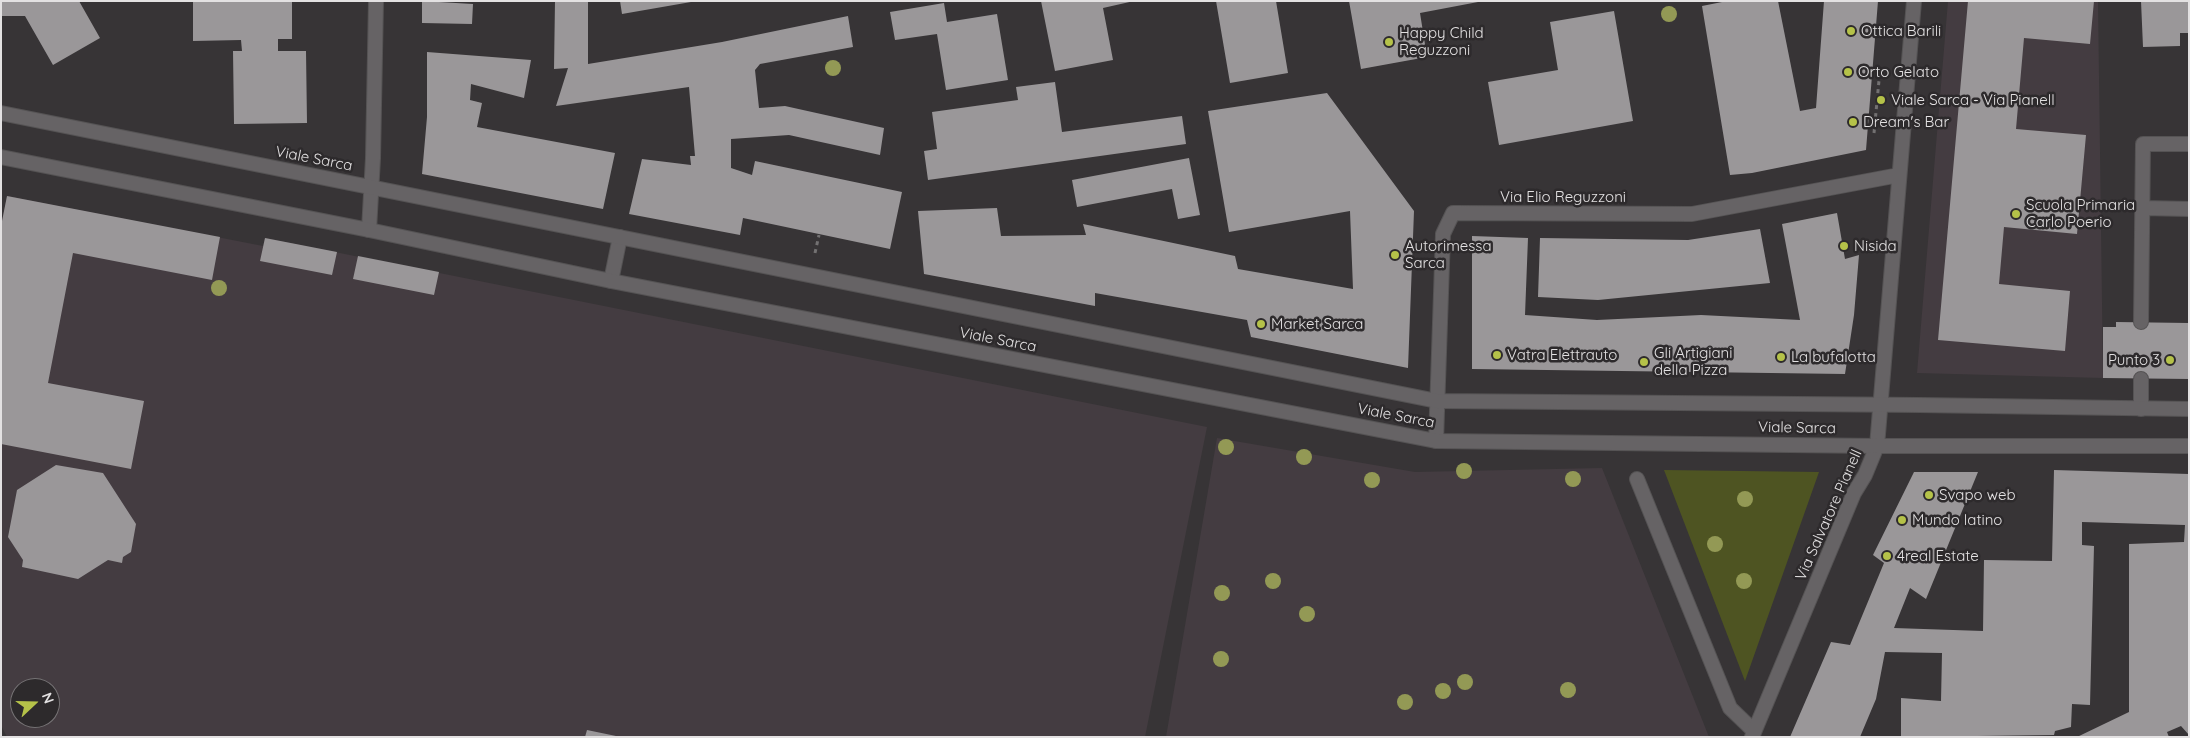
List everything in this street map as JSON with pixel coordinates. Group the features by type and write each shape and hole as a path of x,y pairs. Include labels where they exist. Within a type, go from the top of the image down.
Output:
{"street":[{"path":"369,230 372,187 376,1"},
{"name":"Via Salvatore Pianell","path":"1637,479 1730,708 1753,734 1854,493 1865,475 1877,446 1914,1"},
{"name":"Viale Sarca","path":"1,113 1437,401 2189,410"},
{"path":"2142,322 2143,144 2189,144"},
{"name":"Viale Sarca","path":"4,160 369,230 611,281 1436,441 1877,446 2189,446"},
{"name":"Via Elio Reguzzoni","path":"1436,441 1443,234 1453,213 1692,214 1899,175"},
{"path":"2142,208 2189,209"},
{"path":"611,281 620,237"},
{"path":"2141,378 2141,409"}],"path":[{"path":"1874,133 1880,70"},
{"path":"816,251 819,234"}],"shaded area":[{"name":"Scuola Primaria Carlo Poerio","path":"1948,1 2098,1 2103,378 1917,373"},
{"path":"7,196 263,246 265,238 1207,427 1145,737 7,737 1,725 1,226"},
{"path":"1217,438 1415,472 1602,468 1709,737 1166,737"}],"green space":[{"path":"1664,470 1819,472 1745,681"}],"building":[{"path":"1,1 79,1 100,38 53,65 25,16 1,16"},
{"path":"193,1 292,1 292,39 278,39 278,51 306,51 307,123 234,124 233,51 242,51 241,40 193,41"},
{"path":"422,1 473,4 472,24 422,23"},
{"path":"555,1 588,1 588,64 722,42 848,16 853,47 760,64 755,70 759,108 785,106 884,128 880,155 789,135 731,139 731,168 752,175 755,161 902,192 890,249 743,218 740,235 629,214 642,159 691,165 690,156 695,156 689,87 556,106 568,68 554,69"},
{"path":"620,1 691,1 691,2 622,14"},
{"path":"1041,1 1134,1 1103,8 1113,60 1055,71"},
{"path":"1216,1 1276,1 1288,73 1230,83"},
{"path":"1349,1 1478,2 1420,13 1427,57 1361,69"},
{"path":"1727,1 1778,1 1800,111 1816,108 1824,1 1878,1 1866,150 1752,173 1730,175 1702,6"},
{"path":"1968,1 2094,1 2090,44 2024,38 2016,129 2086,135 2077,234 2004,227 1999,284 2070,291 2065,351 1938,340"},
{"path":"2141,1 2189,1 2189,33 2180,33 2180,46 2143,47"},
{"path":"944,3 947,22 997,14 1008,80 946,90 937,34 895,40 890,12"},
{"path":"1614,11 1633,121 1499,145 1488,82 1558,70 1550,22"},
{"path":"427,52 531,60 524,98 471,84 470,100 482,103 477,127 615,153 603,209 422,174 427,117"},
{"path":"1055,82 1062,132 1182,116 1186,144 928,180 924,151 937,149 932,112 1018,100 1016,87"},
{"path":"1327,93 1414,211 1408,368 1251,337 1247,320 1095,293 1095,306 924,274 918,211 997,208 1001,236 1086,235 1083,224 1235,256 1238,269 1353,289 1350,211 1229,232 1208,111"},
{"path":"1189,158 1200,215 1178,219 1172,189 1077,207 1072,180"},
{"path":"7,196 220,237 212,280 73,253 48,383 144,401 131,469 1,444 1,226"},
{"path":"1837,213 1845,259 1859,255 1854,315 1845,374 1472,369 1472,236 1528,238 1525,315 1597,320 1701,315 1800,320 1782,224"},
{"path":"1760,229 1770,283 1598,300 1538,297 1540,238 1688,240"},
{"path":"265,238 337,252 332,275 260,261"},
{"path":"358,256 439,272 434,295 353,279"},
{"path":"2116,322 2189,323 2189,379 2103,378 2103,327 2116,327"},
{"path":"56,465 103,473 136,524 131,552 123,557 122,563 108,560 78,579 22,567 23,560 8,537 17,490"},
{"path":"2054,470 2189,474 2189,735 2181,726 2167,732 2169,737 2077,737 2129,712 2129,544 2184,542 2185,525 2082,522 2082,545 2094,546 2090,705 2072,704 2071,727 2055,731 2054,735 1901,737 1901,698 1941,701 1942,653 1885,652 1876,699 1860,737 1790,737 1831,642 1850,645 1884,563 1873,555 1914,472 1978,472 1926,599 1910,588 1894,628 1983,631 1984,560 2052,561"},
{"path":"587,730 616,736 616,737 585,737"}],"place":[{"name":"Ottica Barili","path":"1851,31"},
{"name":"Happy Child Reguzzoni","path":"1389,42"},
{"name":"Orto Gelato","path":"1848,72"},
{"name":"Viale Sarca - Via Pianell","path":"1881,100"},
{"name":"Dream's Bar","path":"1853,122"},
{"name":"Scuola Primaria Carlo Poerio","path":"2016,214"},
{"name":"Nisida","path":"1844,246"},
{"name":"Autorimessa Sarca","path":"1395,255"},
{"name":"Market Sarca","path":"1261,324"},
{"name":"Vatra Elettrauto","path":"1497,355"},
{"name":"La bufalotta","path":"1781,357"},
{"name":"Punto 3","path":"2170,360"},
{"name":"Gli Artigiani della Pizza","path":"1644,362"},
{"name":"Svapo web","path":"1929,495"},
{"name":"Mundo latino","path":"1902,520"},
{"name":"4real Estate","path":"1887,556"}]}
